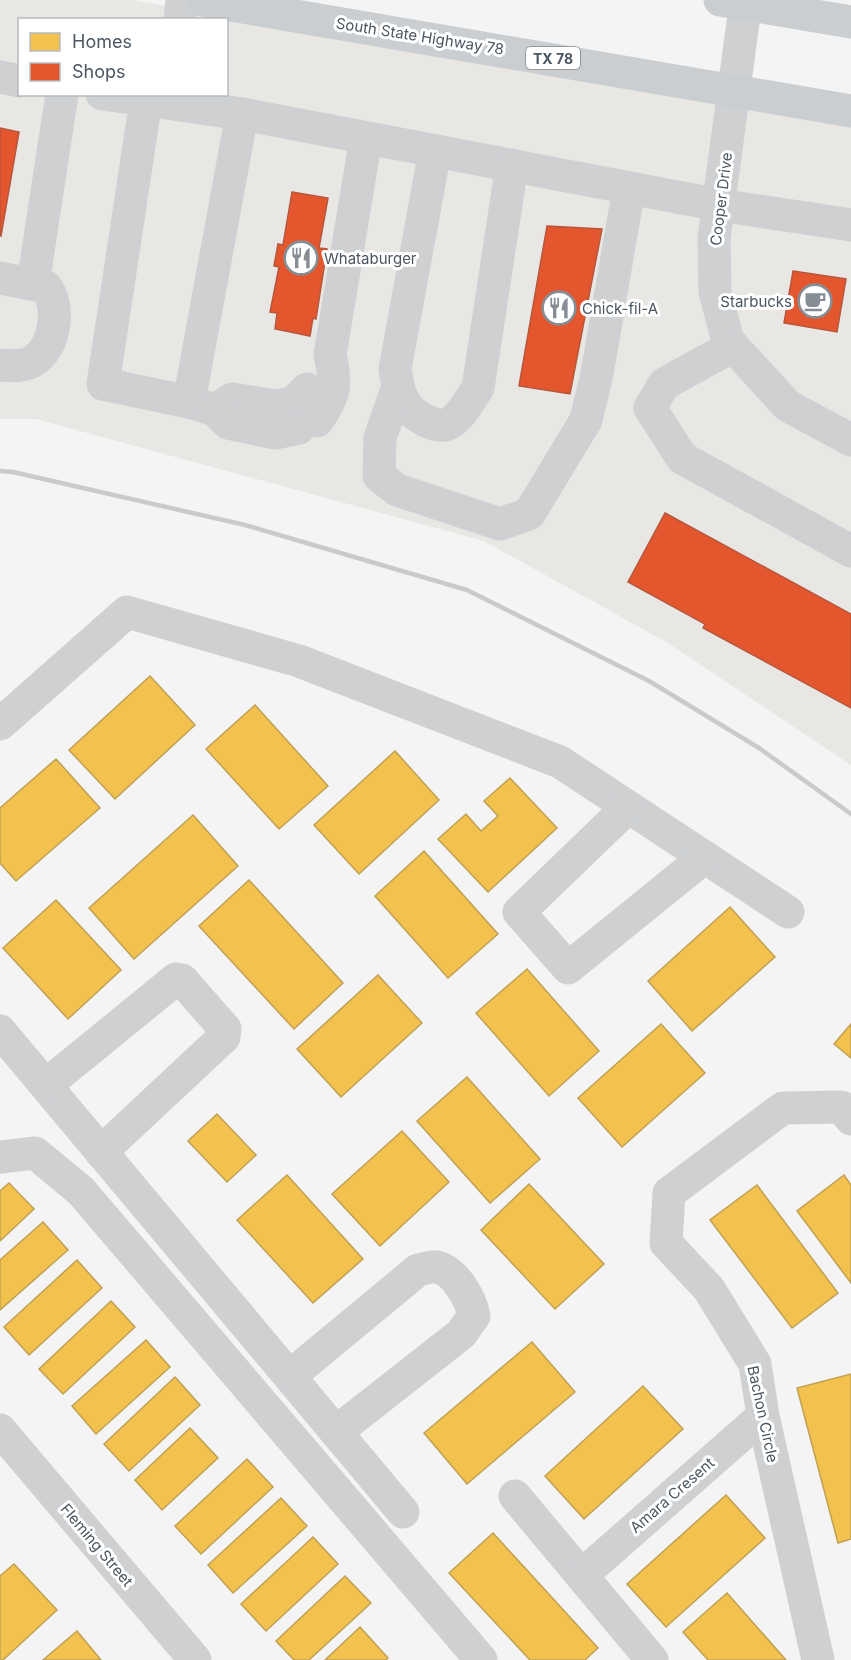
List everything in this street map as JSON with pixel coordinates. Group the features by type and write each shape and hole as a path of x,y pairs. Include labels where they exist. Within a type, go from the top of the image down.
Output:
{"main road":[{"name":"South State Highway 78","path":"202,0 851,111"},
{"path":"737,2 851,22"}],"street":[{"path":"180,18 182,0"},
{"name":"Cooper Drive","path":"737,2 735,90 714,238 715,292 728,341 788,406 850,432"},
{"path":"0,77 18,81"},
{"path":"33,284 62,96"},
{"path":"123,96 164,100 242,114 719,205 851,225"},
{"path":"164,100 102,384 202,406 228,423 275,433 308,424 329,404 336,378 317,372"},
{"path":"202,406 242,114"},
{"path":"202,406 232,399 275,406 293,403 317,372 366,138"},
{"path":"435,151 395,369 397,389 405,406 418,417 436,426 449,424 478,388 512,165"},
{"path":"397,389 380,438 380,476 397,490 500,524 529,514 586,420 597,374 629,188"},
{"path":"0,278 46,287 52,296 55,315 49,345 35,361 15,366 0,365"},
{"path":"733,346 664,384 650,408 682,458 851,551"},
{"path":"0,724 127,612 299,661 560,762 788,912"},
{"path":"628,807 519,912 568,968 705,857"},
{"path":"46,1086 176,979 182,980 225,1029 224,1037 101,1152"},
{"path":"0,1031 403,1512"},
{"name":"Bachon Circle","path":"818,1660 763,1416 755,1364 709,1289 666,1244 669,1193 783,1108 841,1107 851,1119"},
{"path":"0,1157 35,1153 81,1191 481,1660"},
{"path":"290,1377 418,1270 435,1266 449,1272 472,1302 474,1316 461,1334 336,1432"},
{"name":"Amara Cresent","path":"582,1575 763,1416"},
{"name":"Fleming Street","path":"0,1430 195,1660"},
{"path":"515,1496 652,1660"}],"shaded area":[{"path":"0,0 132,0 851,121 851,765 668,643 484,541 36,419 0,419"}],"building: Homes":[{"path":"150,676 195,725 115,799 69,750"},
{"path":"255,705 328,786 279,829 206,749"},
{"path":"395,751 439,800 359,874 314,825"},
{"path":"56,759 100,808 16,881 0,863 0,808"},
{"path":"510,778 557,828 488,892 438,839 466,814 481,831 498,816 484,801"},
{"path":"193,815 238,866 134,959 89,908"},
{"path":"424,851 498,934 448,978 375,896"},
{"path":"249,880 343,983 294,1029 199,926"},
{"path":"56,900 121,970 68,1019 3,948"},
{"path":"730,907 775,957 692,1031 648,981"},
{"path":"527,969 599,1051 549,1096 476,1013"},
{"path":"378,975 422,1023 341,1097 297,1049"},
{"path":"661,1024 705,1073 622,1147 578,1098"},
{"path":"851,1024 851,1058 834,1044"},
{"path":"467,1077 540,1159 490,1203 417,1121"},
{"path":"217,1114 256,1155 227,1182 188,1141"},
{"path":"402,1131 449,1182 380,1246 332,1194"},
{"path":"287,1175 363,1259 313,1303 237,1220"},
{"path":"844,1175 851,1185 851,1283 797,1211"},
{"path":"9,1183 34,1209 0,1241 0,1191"},
{"path":"529,1184 604,1264 555,1309 481,1230"},
{"path":"757,1185 838,1293 792,1328 710,1220"},
{"path":"43,1222 68,1250 0,1310 0,1260"},
{"path":"77,1260 102,1288 29,1355 4,1327"},
{"path":"111,1301 135,1327 63,1394 39,1369"},
{"path":"146,1340 170,1367 96,1434 72,1406"},
{"path":"532,1342 575,1392 467,1484 424,1433"},
{"path":"851,1374 851,1539 838,1543 797,1388"},
{"path":"175,1377 200,1405 129,1471 104,1444"},
{"path":"643,1386 683,1429 584,1519 545,1476"},
{"path":"190,1428 218,1458 162,1510 135,1480"},
{"path":"247,1459 273,1487 201,1554 175,1526"},
{"path":"726,1495 765,1538 666,1627 627,1584"},
{"path":"281,1498 307,1526 233,1593 208,1565"},
{"path":"493,1533 598,1648 585,1660 530,1660 449,1573"},
{"path":"313,1537 338,1564 266,1631 241,1604"},
{"path":"14,1564 57,1610 3,1660 0,1660 0,1576"},
{"path":"345,1576 371,1603 309,1660 294,1660 276,1641"},
{"path":"727,1593 786,1660 708,1660 683,1632"},
{"path":"360,1627 388,1658 386,1660 325,1660"},
{"path":"77,1631 101,1660 43,1660"}],"building: Shops":[{"path":"0,128 19,132 1,236 0,236"},
{"name":"Whataburger","path":"292,192 328,198 319,248 327,249 316,319 313,318 310,336 275,329 277,313 270,312 279,267 274,266 278,244 283,245"},
{"name":"Chick-fil-A","path":"547,226 602,229 570,394 519,386"},
{"name":"Starbucks","path":"793,271 846,279 837,332 784,323"},
{"path":"665,513 851,614 851,708 703,628 705,624 628,582"}],"railway":[{"path":"0,471 13,472 245,525 467,590 649,681 759,748 851,814"}],"place":[{"name":"Whataburger","path":"301,258"},
{"name":"Starbucks","path":"815,301"},
{"name":"Chick-fil-A","path":"559,308"}]}
